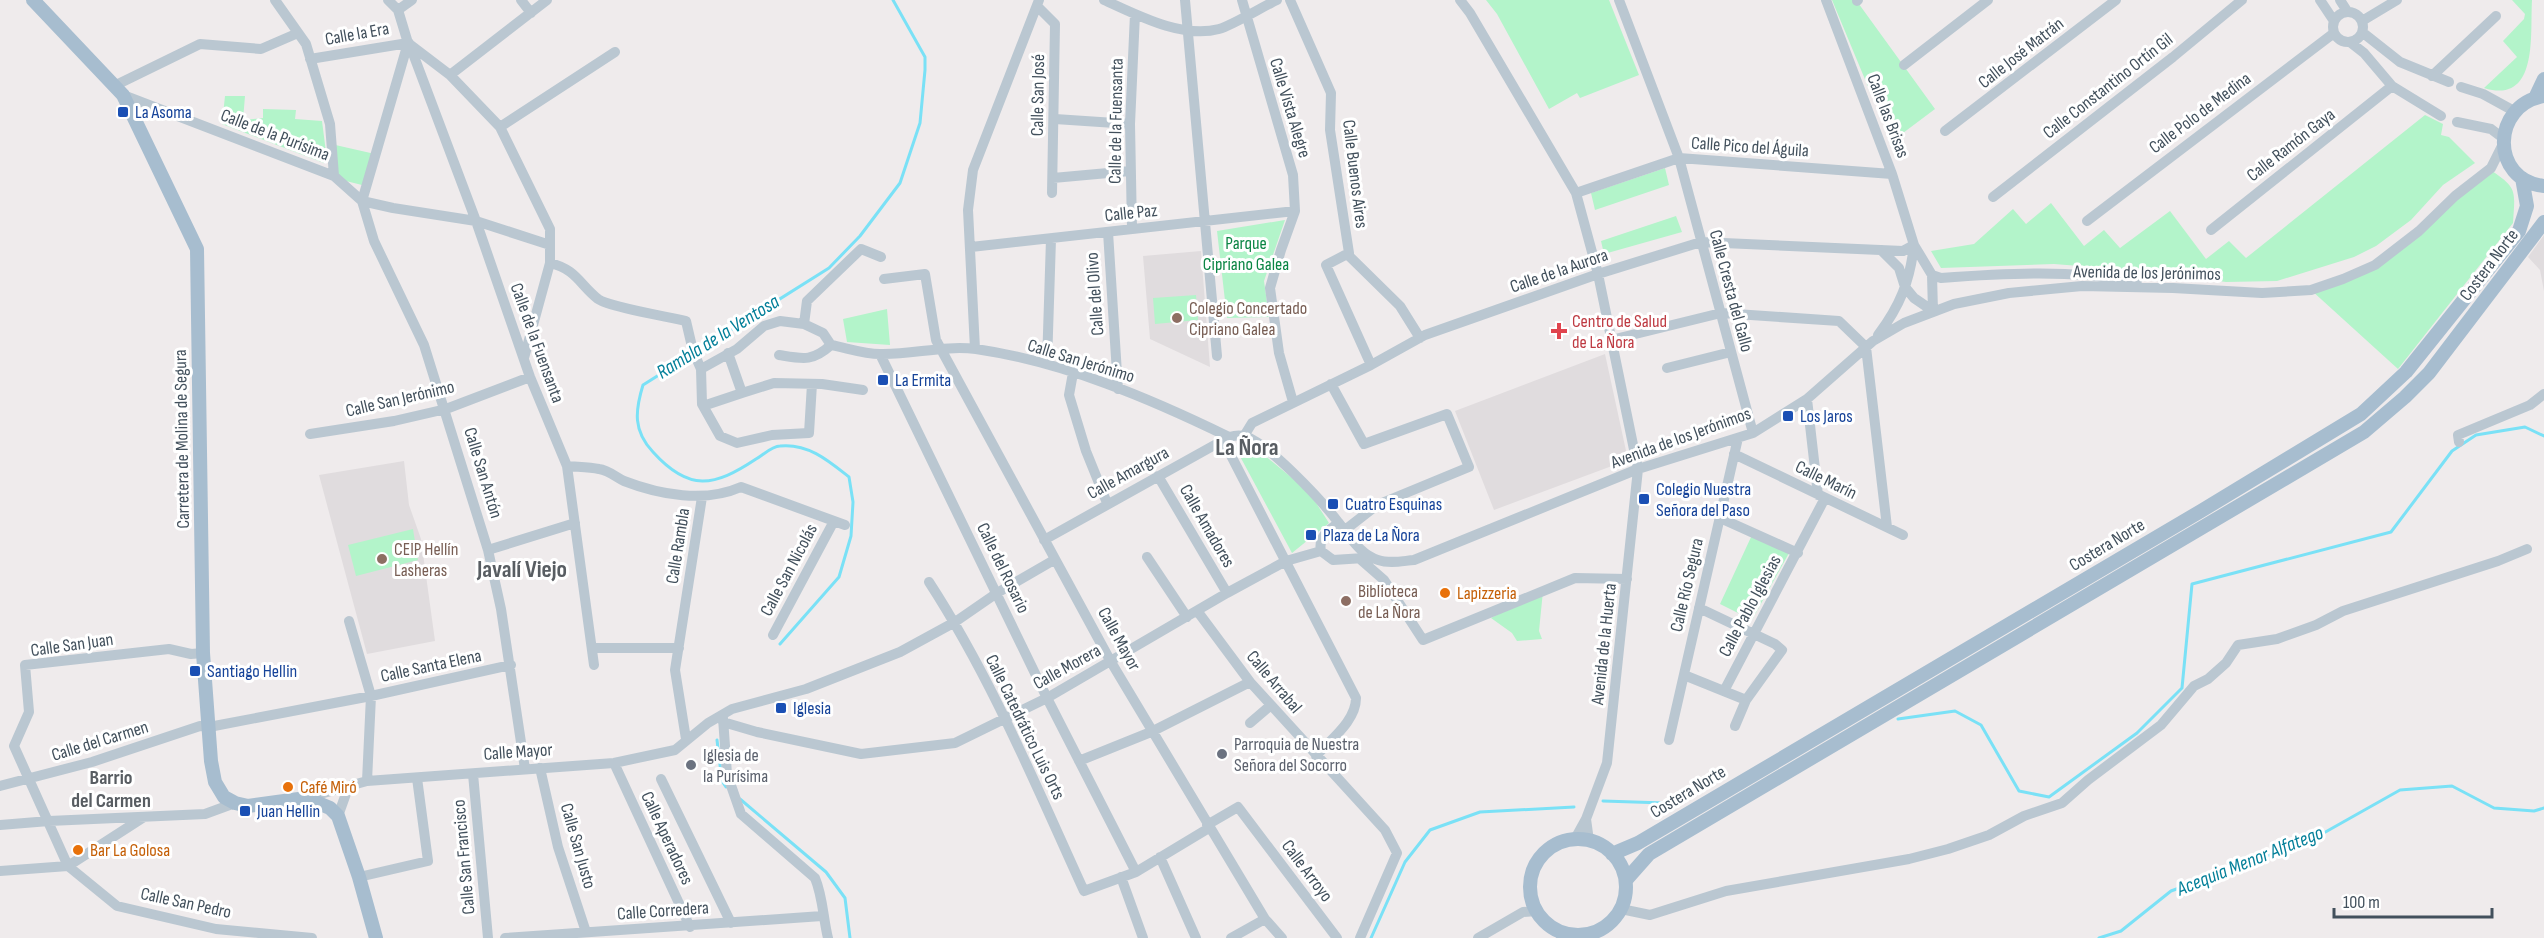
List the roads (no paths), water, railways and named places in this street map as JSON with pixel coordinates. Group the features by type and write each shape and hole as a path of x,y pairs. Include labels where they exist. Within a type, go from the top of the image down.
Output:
{"main road":[{"name":"Carretera de Molina de Segura","path":"33,0 118,91 197,249 203,653 215,782 224,797 235,804"},
{"path":"2503,141 2506,124 2514,111 2540,97 2544,79"},
{"name":"Costera Norte","path":"1612,854 1659,831 2361,414 2406,372 2519,231 2527,206 2518,175 2505,154 2503,141"},
{"path":"2518,175 2544,186"},
{"name":"Costera Norte","path":"1626,879 1649,854 2364,432 2405,398 2429,374 2544,222"},
{"path":"306,798 321,802 338,816 359,876 376,938"},
{"name":"Calle Mayor","path":"235,804 248,806 306,798"},
{"path":"1582,840 1612,854 1621,866 1626,879 1626,894 1621,909 1609,924 1589,936 1562,935 1547,924 1533,902 1530,884 1541,857 1556,845 1582,840"},
{"path":"1609,924 1609,938"}],"street":[{"path":"275,0 306,44 330,124 334,176"},
{"path":"388,0 398,10 412,0"},
{"path":"521,0 531,13"},
{"path":"450,75 548,0"},
{"path":"1104,0 1135,14 1187,31 1219,29 1277,0"},
{"path":"1185,0 1217,356"},
{"name":"Calle Vista Alegre","path":"1242,0 1293,175 1295,211"},
{"name":"Calle Buenos Aires","path":"1290,0 1331,93 1330,130 1348,254"},
{"name":"Avenida de la Huerta","path":"1460,0 1470,13 1576,193 1598,274 1638,469 1607,763 1586,819 1582,840"},
{"name":"Calle Cresta del Gallo","path":"1619,0 1679,158 1753,433"},
{"name":"Calle las Brisas","path":"1826,0 1892,174 1914,245"},
{"path":"1904,65 1988,0"},
{"name":"Calle José Matrán","path":"1945,131 2116,0"},
{"name":"Calle Constantino Ortín Gil","path":"1993,197 2173,57 2242,0"},
{"path":"2320,0 2341,40 2350,42 2364,53 2392,86 2441,116"},
{"path":"2340,0 2347,11"},
{"path":"2350,42 2358,38 2362,26 2397,0"},
{"path":"975,349 968,210 973,170 1038,3"},
{"name":"Calle San José","path":"1038,3 1055,24 1052,193"},
{"name":"Calle de la Fuensanta","path":"398,10 408,43 476,221 530,377 567,466 594,665"},
{"path":"2334,27 2339,14 2347,11 2356,14 2362,26 2400,62 2449,82"},
{"name":"Calle de la Fuensanta","path":"1132,230 1130,124 1135,14"},
{"path":"2432,76 2496,16"},
{"name":"Calle Polo de Medina","path":"2087,221 2334,27"},
{"path":"118,91 200,44 261,49 298,33"},
{"path":"362,201 408,43 450,75 500,127 550,229 550,263 524,358"},
{"name":"Calle la Era","path":"310,59 408,43"},
{"path":"500,127 615,52"},
{"name":"Calle Ramón Gaya","path":"2211,230 2392,86"},
{"path":"2460,87 2483,94 2514,111"},
{"name":"Calle de la Purísima","path":"118,91 334,176 362,201 476,221 550,245"},
{"path":"1055,119 1130,124"},
{"path":"2457,122 2491,129 2503,141 2491,168 2518,175"},
{"name":"Calle Pico del Águila","path":"1576,193 1679,158 1892,174"},
{"name":"Avenida de los Jerónimos","path":"1244,436 1257,443 1317,495 1365,558 1389,562 1421,557 1638,469 1753,433 1807,399 1869,344 1904,323 1933,311 1980,298 2009,293 2082,286 2262,293 2311,290 2375,265 2420,231 2455,196 2491,168"},
{"path":"1053,178 1130,171"},
{"name":"Calle San Antón","path":"362,201 374,241 424,345 446,409 488,550 511,665 525,769"},
{"path":"1293,402 1279,352 1270,288 1295,211"},
{"name":"Calle Paz","path":"971,247 1295,211"},
{"name":"Calle del Olivo","path":"1108,232 1119,389"},
{"path":"1047,364 1051,238"},
{"name":"Calle de la Aurora","path":"1244,436 1252,423 1371,365 1420,338 1598,274 1701,242 1903,251 1914,245"},
{"path":"1914,245 1932,275 1933,311"},
{"path":"1887,527 1869,344 1895,313 1910,275 1914,245"},
{"path":"804,324 807,301 861,249 881,257"},
{"path":"1880,250 1899,268 1905,287 1914,298 1933,311"},
{"path":"1371,365 1326,265 1348,254 1400,306 1420,338"},
{"path":"550,263 563,266 579,278 600,300 686,321 693,351 701,369 703,406 720,436 737,443 772,435 809,433 812,384"},
{"path":"1932,275 1941,278 2052,272 2101,275 2173,288"},
{"name":"Calle Mayor","path":"884,279 925,274 936,340 1054,560 1151,732 1265,919 1282,938"},
{"path":"1611,340 1721,313 1839,321 1869,344"},
{"path":"701,369 728,353 764,326 780,321 804,324 823,333 831,345 880,354"},
{"path":"779,355 801,358 818,357 831,345"},
{"name":"Calle San Jerónimo","path":"880,354 941,348 975,349 1047,364 1168,407 1226,438"},
{"path":"1667,368 1731,352"},
{"path":"728,353 741,393"},
{"name":"Calle del Rosario","path":"880,354 1047,698 1136,872"},
{"path":"1073,374 1069,395 1086,451 1107,503"},
{"name":"Calle San Jerónimo","path":"310,434 394,421 446,409 530,377"},
{"path":"703,406 774,383 812,384 863,390"},
{"path":"1331,384 1364,444 1447,414 1469,467 1377,505 1323,537 1320,544 1321,552 1328,558 1365,558 1384,580 1423,640 1575,578 1627,579"},
{"path":"2459,442 2458,435 2530,405 2544,394"},
{"path":"1807,399 1822,496"},
{"path":"1244,436 1226,438 1356,698 1353,716 1316,756"},
{"name":"Calle Amargura","path":"1044,540 1226,438"},
{"name":"Calle Río Segura","path":"1669,740 1738,438"},
{"name":"Calle Marín","path":"1734,454 1904,535"},
{"name":"Calle Rambla","path":"567,466 601,469 624,481 664,493 702,496 675,670 686,739"},
{"name":"Calle Amadores","path":"1158,476 1227,593"},
{"name":"Calle San Nicolás","path":"702,496 727,493 741,487 845,525"},
{"name":"Calle Pablo Iglesias","path":"1724,691 1798,553 1822,496"},
{"path":"1720,518 1798,553"},
{"name":"Calle San Nicolás","path":"773,635 834,521"},
{"path":"488,550 575,523"},
{"path":"1342,559 1349,553 1354,542"},
{"path":"1621,909 1650,915 1726,891 1909,859 1989,835 2024,816 2062,803 2088,780 2161,725 2194,686 2208,679 2226,663 2238,645 2287,635 2316,625 2343,611 2498,561 2527,549"},
{"name":"Calle Morera","path":"723,718 757,732 861,754 954,742 1047,698 1286,561 1321,552"},
{"path":"1147,557 1187,617"},
{"name":"Calle Mayor","path":"306,798 367,781 614,764 675,750 686,739 723,718 732,710 806,689 900,652 955,622 997,592 1054,560"},
{"path":"1384,580 1389,562"},
{"name":"Calle Catedrático Luis Orts","path":"929,582 955,622 1005,718 1084,891 1120,877"},
{"path":"1699,608 1755,633 1782,650 1746,700 1735,726"},
{"name":"Calle Arrabal","path":"1198,612 1250,682 1385,830 1397,853 1360,938"},
{"path":"349,621 371,696"},
{"path":"592,648 680,648"},
{"name":"Calle San Juan","path":"30,779 14,746 29,712 25,665 169,649 191,654 203,653"},
{"name":"Calle Santa Elena","path":"367,781 371,696 511,665"},
{"path":"1684,675 1746,700"},
{"path":"1079,761 1151,732 1250,682"},
{"name":"Calle del Carmen","path":"0,786 92,762 200,726 209,727 371,696"},
{"path":"1250,723 1271,705"},
{"path":"723,718 727,774 741,814 815,878 820,891 822,916 828,938"},
{"name":"Calle Aperadores","path":"614,764 690,927"},
{"name":"Calle San Justo","path":"540,768 558,847 586,932"},
{"name":"Calle San Francisco","path":"472,774 488,938"},
{"path":"359,876 428,861 417,778"},
{"path":"30,779 68,866"},
{"path":"661,779 730,923"},
{"path":"338,816 348,788"},
{"path":"0,825 205,814 235,804"},
{"name":"Calle Arroyo","path":"1208,826 1238,807 1337,938"},
{"path":"0,871 68,866 144,817"},
{"path":"1143,938 1120,877 1136,872 1208,826"},
{"path":"1161,857 1196,938"},
{"name":"Calle San Pedro","path":"68,866 117,906 216,928 312,938"},
{"path":"1479,938 1523,912 1537,911"},
{"name":"Calle Corredera","path":"505,938 690,927 822,916"},
{"path":"1232,938 1265,919"}],"waterway":[{"name":"Rambla de la Ventosa","path":"780,644 839,577 851,536 853,502 849,477 818,454 800,447 780,446 774,447 741,468 714,480 690,479 666,465 646,444 637,420 638,403 643,385 829,268 860,236 900,183 920,123 925,57 893,0"},
{"path":"1898,719 1955,711 1981,725 2019,791 2049,797 2137,733 2182,688 2192,584 2391,532 2452,451 2476,435 2525,427 2544,436"},
{"name":"Rambla de la Ventosa","path":"717,740 722,781 726,787"},
{"name":"Acequia Menor Alfatego","path":"2099,938 2121,931 2171,891 2313,839 2400,790 2452,786 2494,808 2534,811 2544,808"},
{"name":"Rambla de la Ventosa","path":"740,799 826,872 845,898 850,938"},
{"path":"1603,801 1665,803"},
{"path":"1371,938 1405,862 1430,830 1480,812 1574,807"}],"place":[{"name":"La Asoma","path":"123,112"},
{"name":"Colegio Concertado Cipriano Galea","path":"1177,318"},
{"name":"Centro de Salud de La Ñora","path":"1559,331"},
{"name":"La Ermita","path":"883,380"},
{"name":"Los Jaros","path":"1788,416"},
{"name":"Colegio Nuestra Señora del Paso","path":"1644,499"},
{"name":"Cuatro Esquinas","path":"1333,504"},
{"name":"Plaza de La Ñora","path":"1311,535"},
{"name":"CEIP Hellín Lasheras","path":"382,559"},
{"name":"Lapizzeria","path":"1445,593"},
{"name":"Biblioteca de La Ñora","path":"1346,601"},
{"name":"Santiago Hellin","path":"195,671"},
{"name":"Iglesia","path":"781,708"},
{"name":"Parroquia de Nuestra Señora del Socorro","path":"1222,754"},
{"name":"Iglesia de la Purísima","path":"691,765"},
{"name":"Café Miró","path":"288,787"},
{"name":"Juan Hellin","path":"245,811"},
{"name":"Bar La Golosa","path":"78,850"}],"district":[{"name":"La Ñora","path":"1247,447"},
{"name":"Javalí Viejo","path":"522,569"},
{"name":"Barrio del Carmen","path":"111,790"}],"park label":[{"name":"Parque Cipriano Galea","path":"1246,253"}]}
